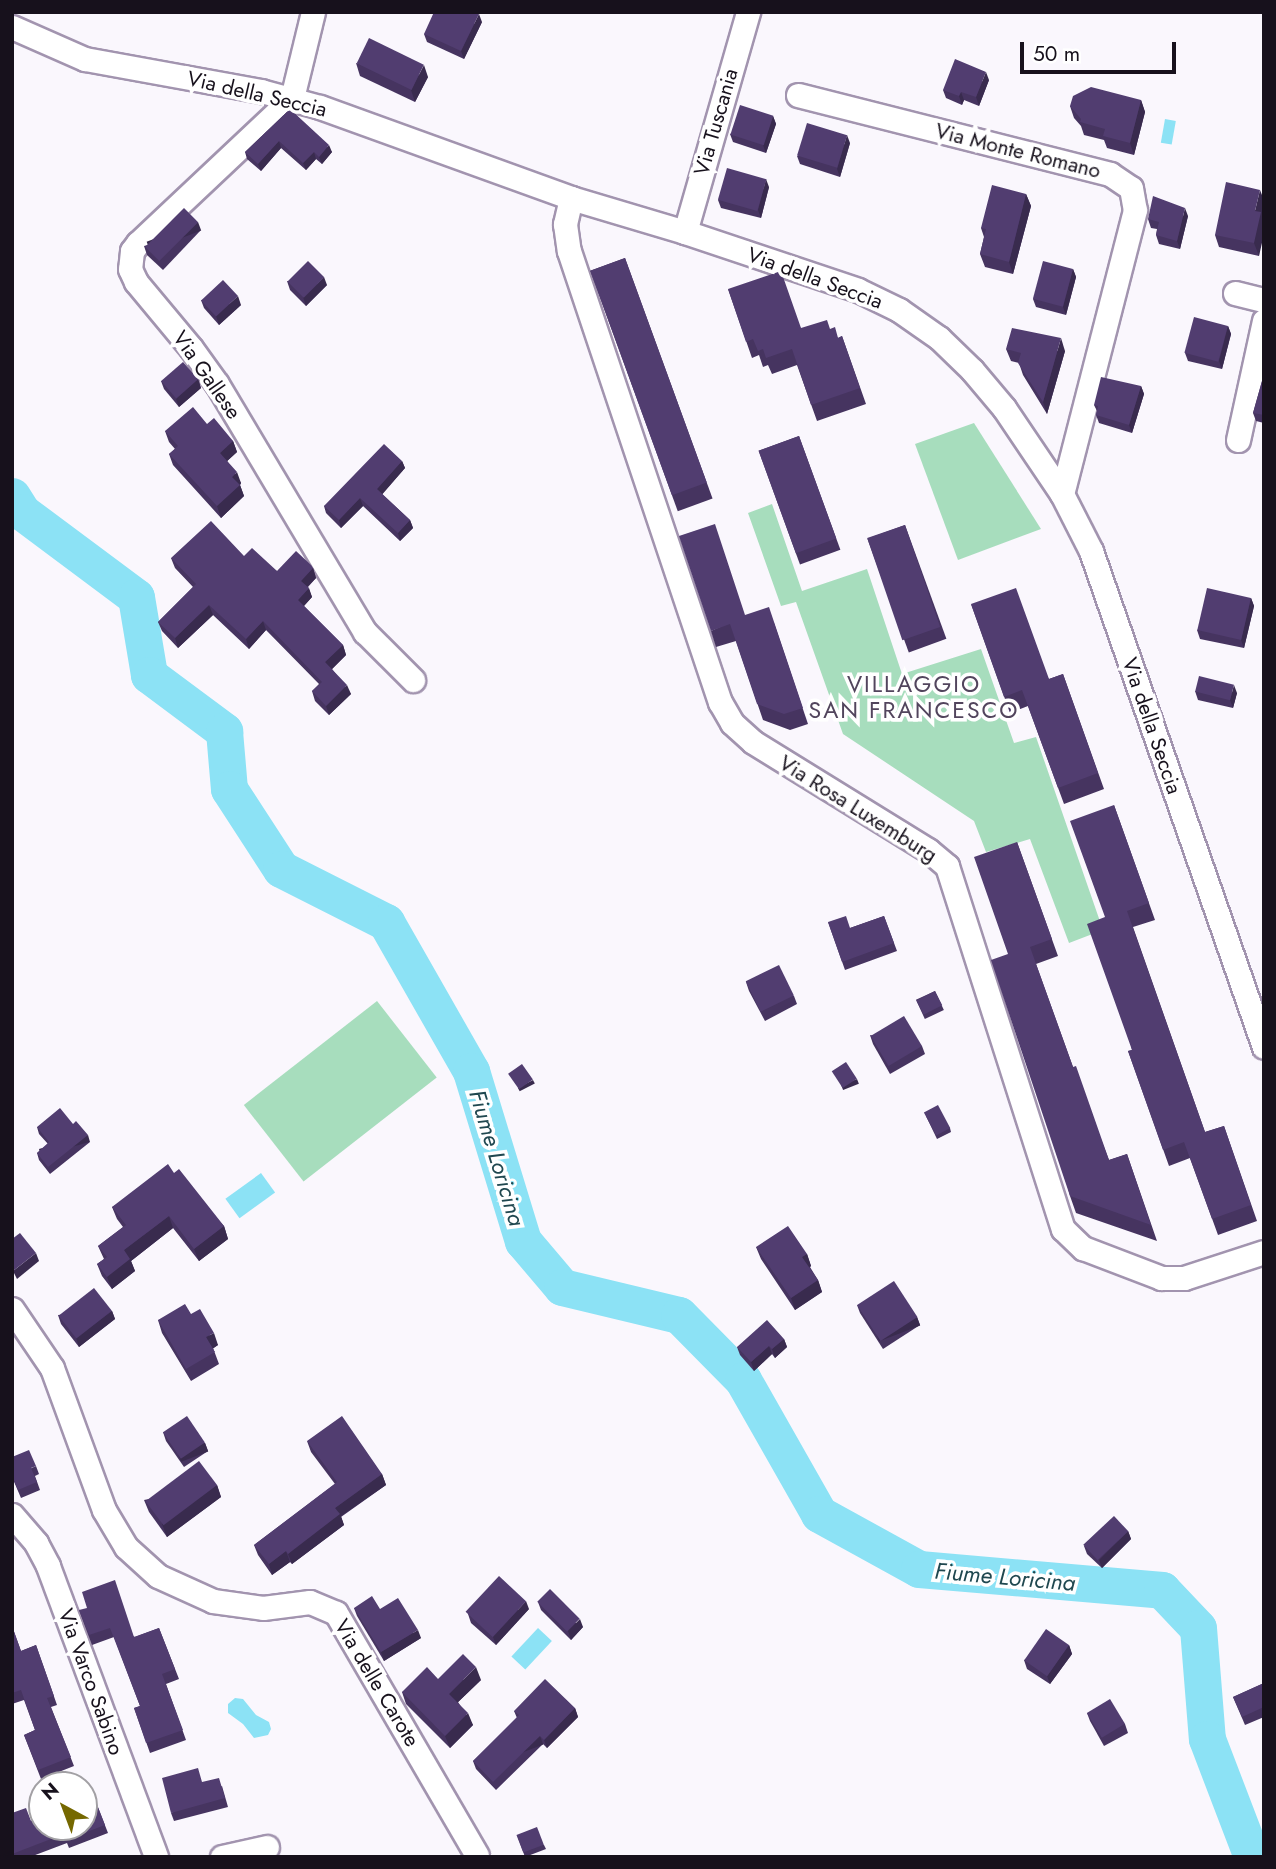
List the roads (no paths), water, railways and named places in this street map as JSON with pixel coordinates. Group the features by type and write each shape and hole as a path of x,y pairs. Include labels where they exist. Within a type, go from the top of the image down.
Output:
{"street":[{"path":"292,98 313,12"},
{"name":"Via Tuscania","path":"685,232 748,12"},
{"name":"Via della Seccia","path":"12,27 85,59 292,98 570,198 685,232 851,288 909,316 946,344 988,387 1062,494 1091,551 1264,1047"},
{"name":"Via Monte Romano","path":"798,95 1110,174 1131,188 1135,210 1062,494"},
{"name":"Via Gallese","path":"292,98 138,243 132,251 130,269 136,282 217,384 353,615 373,641 414,680"},
{"name":"Via Rosa Luxemburg","path":"570,198 565,224 569,251 720,702 732,723 753,742 928,850 947,866 1063,1229 1073,1241 1089,1251 1161,1278 1184,1278 1264,1252"},
{"path":"1235,293 1264,300"},
{"path":"1238,440 1264,321"},
{"name":"Via delle Carote","path":"12,1309 52,1368 104,1510 126,1547 158,1576 213,1601 263,1608 310,1602 336,1613 477,1855"},
{"name":"Via Varco Sabino","path":"12,1515 36,1543 48,1566 156,1857"},
{"path":"222,1857 267,1847"}],"water":[{"path":"1165,119 1176,121 1172,145 1161,143"},
{"path":"261,1173 275,1192 240,1218 225,1199"},
{"path":"538,1628 552,1641 525,1669 511,1657"},
{"path":"235,1698 243,1699 256,1715 269,1722 271,1729 268,1735 254,1738 243,1724 228,1713 228,1704"}],"waterway":[{"name":"Fiume Loricina","path":"12,496 22,512 136,597 149,675 224,731 229,789 281,869 386,922 471,1071 523,1241 562,1287 679,1315 743,1380 819,1514 919,1569 1162,1590 1198,1628 1207,1739 1252,1857"}],"district":[{"name":"VILLAGGIO SAN FRANCESCO","path":"914,697"}]}
